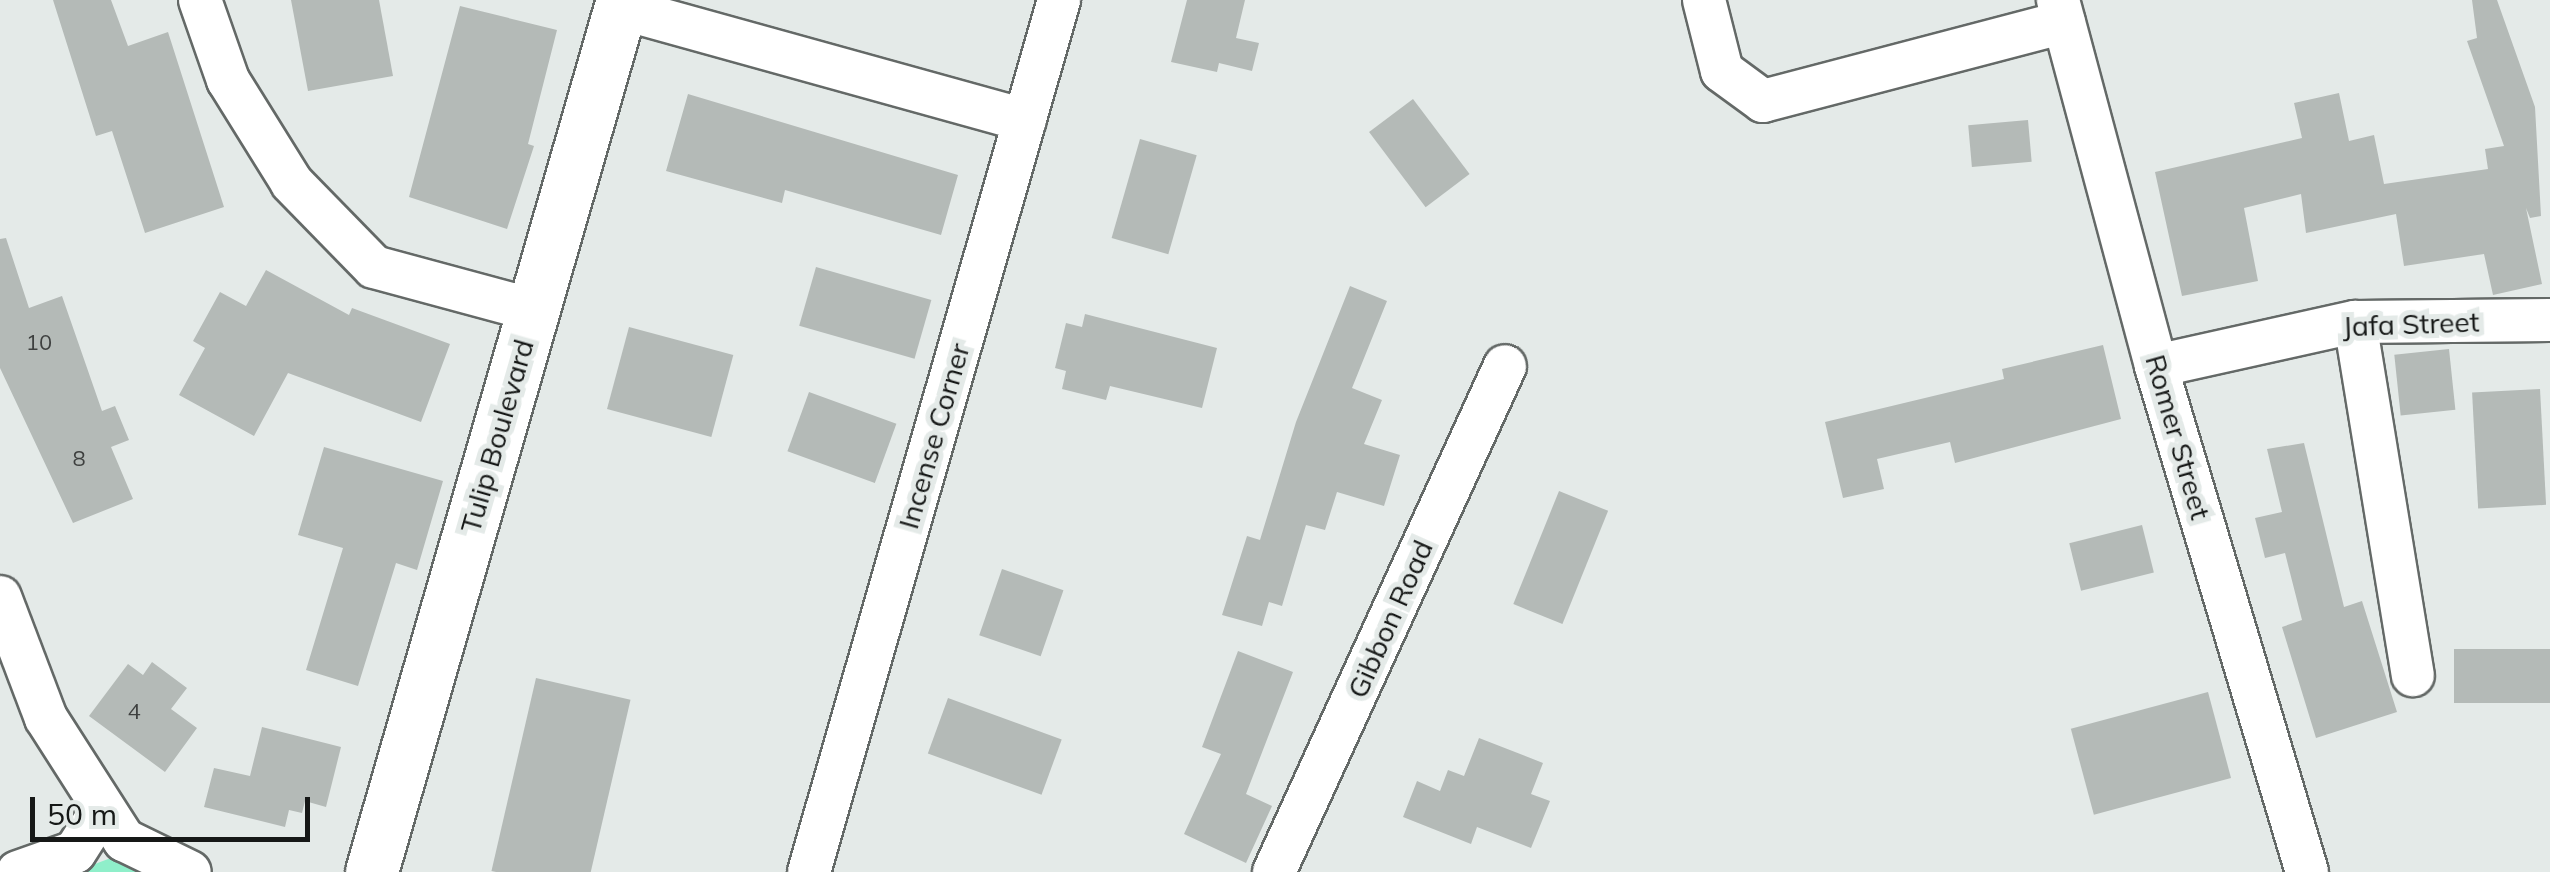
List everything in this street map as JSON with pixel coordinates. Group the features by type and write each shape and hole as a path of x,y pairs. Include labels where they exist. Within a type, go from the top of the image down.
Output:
{"street":[{"path":"200,0 228,80 292,183 374,267 533,310"},
{"name":"Incense Corner","path":"810,872 1059,0"},
{"path":"1704,0 1722,70 1762,101 2061,11"},
{"path":"621,4 1025,120"},
{"name":"Tulip Boulevard","path":"372,872 621,4"},
{"name":"Romer Street","path":"2061,11 2156,366 2307,872"},
{"name":"Jafa Street","path":"2156,366 2355,322 2550,320"},
{"path":"2355,322 2413,675"},
{"name":"Gibbon Road","path":"1274,872 1504,366"},
{"path":"0,597 46,718 124,840 190,872"},
{"path":"18,872 75,852 103,808"}],"green space":[{"path":"116,856 155,872 74,872"}],"building":[{"path":"53,0 111,0 128,46 168,32 224,207 145,233 112,131 96,136"},
{"path":"291,0 379,0 393,76 308,91"},
{"path":"1187,0 1245,0 1236,38 1259,43 1252,71 1219,63 1217,72 1171,62"},
{"path":"2472,0 2497,0 2535,107 2541,216 2530,218 2526,208 2542,284 2493,295 2484,254 2404,266 2396,214 2306,233 2301,194 2244,208 2258,281 2182,296 2155,172 2302,138 2294,103 2339,93 2349,141 2374,135 2384,184 2488,169 2485,149 2504,146 2467,41 2477,38"},
{"path":"460,6 557,30 528,144 534,146 507,229 409,197"},
{"path":"688,94 958,175 941,235 785,190 782,203 666,171"},
{"path":"1413,99 1470,174 1426,207 1369,132"},
{"path":"2028,120 2032,162 1972,167 1968,125"},
{"path":"1140,139 1197,155 1168,254 1112,238"},
{"path":"6,238 29,308 62,296 102,411 115,406 129,440 111,447 133,499 73,523 0,368 0,239"},
{"path":"816,267 931,300 915,359 799,326"},
{"path":"266,270 349,315 352,308 450,344 421,422 288,373 254,436 179,395 205,348 193,341 220,292 246,306"},
{"path":"1350,286 1387,301 1352,388 1382,400 1364,444 1400,455 1384,506 1337,492 1325,530 1306,525 1282,606 1269,602 1262,626 1222,615 1247,536 1260,540 1296,422"},
{"path":"1085,314 1217,348 1202,408 1110,386 1106,400 1062,389 1066,371 1055,368 1066,323 1082,327"},
{"path":"629,327 733,355 711,437 607,409"},
{"path":"2103,345 2121,419 1955,463 1950,442 1877,459 1884,489 1843,498 1825,422 2004,379 2002,369"},
{"path":"2449,349 2455,410 2401,415 2394,355"},
{"path":"2540,389 2546,505 2478,508 2472,393"},
{"path":"809,392 896,424 875,483 787,451"},
{"path":"2304,443 2344,607 2362,601 2397,712 2316,738 2282,627 2302,620 2285,553 2265,558 2255,518 2282,512 2267,449"},
{"path":"324,447 443,481 417,570 396,563 358,686 306,670 343,548 298,535"},
{"path":"1559,491 1608,511 1562,624 1513,604"},
{"path":"2142,525 2154,573 2081,591 2069,543"},
{"path":"1002,569 1063,590 1041,656 979,635"},
{"path":"2454,649 2550,649 2550,703 2454,703"},
{"path":"1238,651 1293,672 1246,794 1272,806 1246,863 1184,834 1221,754 1202,747"},
{"path":"152,662 187,688 171,709 197,728 165,772 89,716 128,664 143,675"},
{"path":"536,678 631,700 591,872 491,871"},
{"path":"2208,692 2231,778 2094,815 2071,729"},
{"path":"948,698 1062,739 1042,795 928,753"},
{"path":"262,727 341,747 326,807 305,801 302,813 289,810 285,827 204,807 214,768 250,776"},
{"path":"1479,738 1543,763 1531,794 1550,801 1531,848 1477,827 1471,844 1403,817 1417,781 1440,791 1448,770 1464,776"}]}
